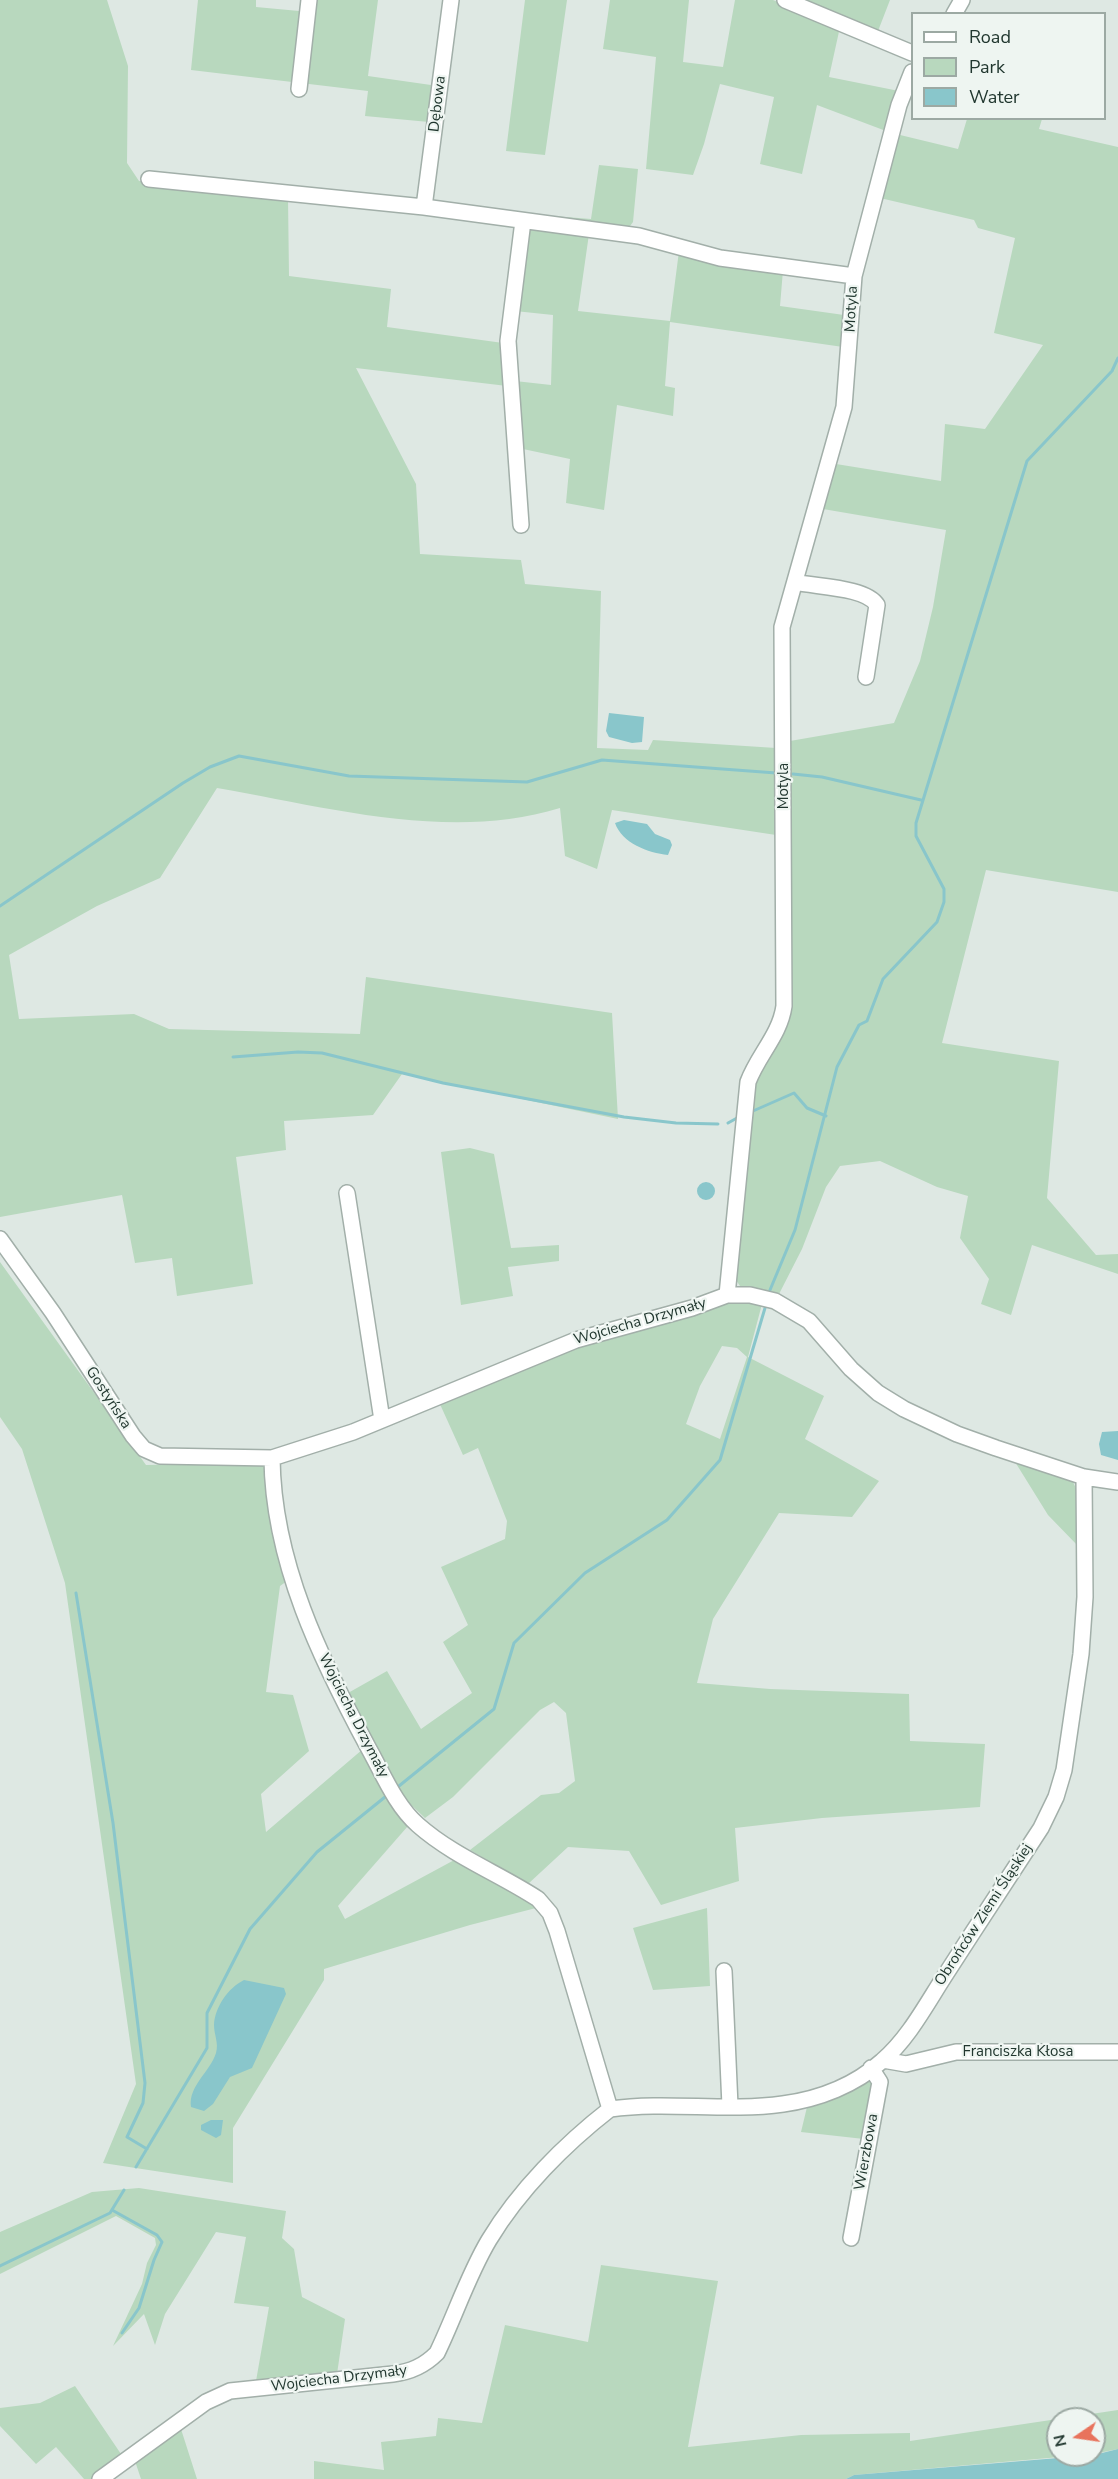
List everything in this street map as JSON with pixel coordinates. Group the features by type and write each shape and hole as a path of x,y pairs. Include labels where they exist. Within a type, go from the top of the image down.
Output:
{"street":[{"path":"299,89 309,0"},
{"name":"Dębowa","path":"424,207 451,0"},
{"path":"785,0 911,53"},
{"name":"Motyla","path":"727,1295 748,1082 782,1022 784,1006 782,627 844,407 854,276 899,105 911,75"},
{"name":"Motyla","path":"149,179 424,207 639,236 720,258 854,276"},
{"path":"521,525 508,341 524,221"},
{"path":"795,582 856,592 874,600 877,605 866,678"},
{"path":"347,1193 382,1420"},
{"name":"Gostyńska","path":"0,1239 53,1313 133,1436 144,1449 160,1456 272,1458"},
{"name":"Wojciecha Drzymały","path":"100,2479 206,2402 223,2393 393,2374 406,2372 428,2363 437,2353 489,2239 527,2190 564,2149 610,2109 550,1913 538,1899 418,1825 395,1796 330,1677 299,1597 279,1528 272,1458 382,1420 576,1340 692,1308 727,1295 750,1294 775,1301 798,1313 824,1335 851,1369 878,1393 904,1409 957,1434 1084,1477 1118,1482"},
{"name":"Obrońców Ziemi Śląskiej","path":"610,2109 639,2106 784,2104 817,2097 848,2085 877,2064 912,2026 1041,1828 1056,1797 1064,1770 1081,1654 1085,1597 1084,1477"},
{"path":"724,1971 729,2106"},
{"name":"Franciszka Kłosa","path":"877,2064 906,2064 956,2052 1118,2052"},
{"name":"Wierzbowa","path":"851,2238 879,2082 877,2064"}],"green space":[{"path":"0,0 107,0 128,66 127,163 139,181 288,198 289,276 391,289 387,327 503,343 507,386 356,368 416,484 420,554 521,560 525,584 601,591 597,748 648,750 653,740 776,748 776,835 612,810 597,869 565,856 560,808 518,818 475,822 432,822 345,812 217,788 160,878 97,906 9,955 19,1019 134,1014 169,1029 360,1034 366,977 612,1013 618,1119 402,1074 373,1115 284,1121 286,1150 236,1157 253,1284 177,1296 172,1258 135,1263 122,1195 0,1217"},
{"path":"198,0 256,0 256,7 299,11 301,0 378,0 368,76 431,85 429,122 365,116 368,91 191,70"},
{"path":"525,0 567,0 545,155 506,151"},
{"path":"610,0 689,0 683,62 723,67 735,0 773,0 840,27 829,77 899,91 886,131 817,105 802,174 760,164 774,97 720,84 693,175 646,169 656,57 603,49"},
{"path":"801,0 890,0 878,31"},
{"path":"967,120 1042,120 1039,129 1118,147 1118,892 986,870 942,1043 1059,1061 1047,1198 1096,1255 1118,1254 1118,1274 1032,1245 1011,1315 981,1304 989,1279 960,1238 968,1196 937,1187 880,1161 840,1166 826,1187 802,1249 778,1296 740,1286 732,1274 752,1094 759,1066 786,1023 790,741 894,723 920,661 933,607 946,530 823,509 836,464 941,481 945,424 985,429 1043,345 994,333 1015,238 978,228 974,220 880,198 896,134 958,149"},
{"path":"599,165 638,169 633,222 627,230 555,220 553,216 591,219"},
{"path":"532,226 589,234 578,311 670,321 679,251 783,270 780,306 844,315 843,347 670,322 665,386 675,388 673,416 617,405 604,510 566,503 570,459 523,449 515,381 551,385 553,315 515,311 528,233"},
{"path":"470,1148 494,1154 511,1248 559,1245 559,1261 508,1267 513,1296 461,1305 441,1152"},
{"path":"0,1262 146,1465 266,1463 276,1547 287,1581 280,1586 266,1692 293,1695 309,1751 261,1794 266,1832 363,1749 408,1826 338,1906 345,1919 458,1858 519,1891 536,1908 470,1925 324,1969 324,1980 233,2128 233,2183 103,2163 136,2084 65,1583 22,1449 0,1417"},
{"path":"724,1302 762,1304 748,1357 824,1396 805,1439 879,1481 852,1517 779,1513 713,1619 697,1683 770,1689 909,1694 910,1741 985,1744 980,1807 822,1818 735,1828 739,1881 661,1905 629,1851 568,1847 528,1884 470,1850 541,1795 559,1793 575,1781 566,1713 554,1702 540,1710 453,1797 425,1818 406,1800 348,1693 387,1671 421,1729 472,1693 443,1642 468,1625 441,1567 505,1539 507,1521 478,1448 463,1455 439,1402 590,1341","holes":["722,1346 737,1348 747,1357 720,1439 686,1424 700,1386"]},
{"path":"1012,1457 1071,1477 1077,1491 1078,1546 1048,1515"},
{"path":"707,1908 710,1986 653,1990 633,1928"},
{"path":"873,2078 864,2139 801,2132 807,2107"},
{"path":"139,2188 286,2211 282,2238 294,2249 302,2297 345,2319 337,2374 256,2381 269,2307 234,2303 246,2237 216,2232 165,2314 155,2345 144,2314 113,2346 142,2284 147,2263 156,2245 155,2238 116,2216 0,2274 0,2232 92,2192"},
{"path":"601,2265 718,2281 688,2447 801,2435 910,2433 910,2441 1046,2421 1046,2458 854,2475 846,2479 314,2479 314,2461 384,2470 381,2442 436,2436 438,2418 482,2423 505,2325 588,2342"},
{"path":"75,2386 121,2454 93,2479 84,2479 56,2447 36,2464 0,2426 0,2408 40,2403"},
{"path":"1118,2410 1118,2449 1106,2452 1106,2412"},
{"path":"180,2426 197,2479 141,2479 135,2461"}],"water":[{"path":"609,713 644,717 642,742 632,743 609,737 606,731"},
{"path":"624,820 647,824 655,834 670,840 672,845 668,855 644,849 623,836 615,823"},
{"path":"706,1182 712,1185 715,1191 712,1197 706,1200 700,1197 697,1191 700,1185"},
{"path":"1118,1431 1118,1460 1101,1455 1099,1444 1102,1432"},
{"path":"244,1980 284,1988 286,1994 252,2068 230,2077 213,2104 204,2111 191,2107 193,2092 216,2053 214,2025 217,2012 228,1993"},
{"path":"211,2120 223,2120 221,2135 216,2138 201,2130 201,2125"},
{"path":"1118,2449 1118,2479 846,2479 854,2475 1046,2459 1046,2467 1106,2467 1106,2452"}],"waterway":[{"path":"770,1290 795,1230 837,1067 859,1025 867,1021 883,979 937,922 944,902 944,889 916,836 916,823 1027,461 1112,371 1118,358"},
{"path":"0,906 183,783 210,767 239,756 349,776 527,782 602,760 776,773"},
{"path":"793,774 822,777 921,800"},
{"path":"233,1057 298,1052 322,1053 443,1083 624,1117 676,1123 718,1124"},
{"path":"753,1111 794,1093 807,1108 826,1116"},
{"path":"728,1123 737,1118"},
{"path":"399,1786 494,1709 514,1643 585,1573 667,1520 720,1460 765,1308"},
{"path":"76,1593 113,1823 145,2083 143,2103 127,2137 147,2149"},
{"path":"136,2167 207,2048 207,2013 250,1929 317,1852 385,1797"},
{"path":"0,2266 110,2213 124,2190"},
{"path":"112,2210 157,2235 162,2242 139,2308 122,2333"}]}
